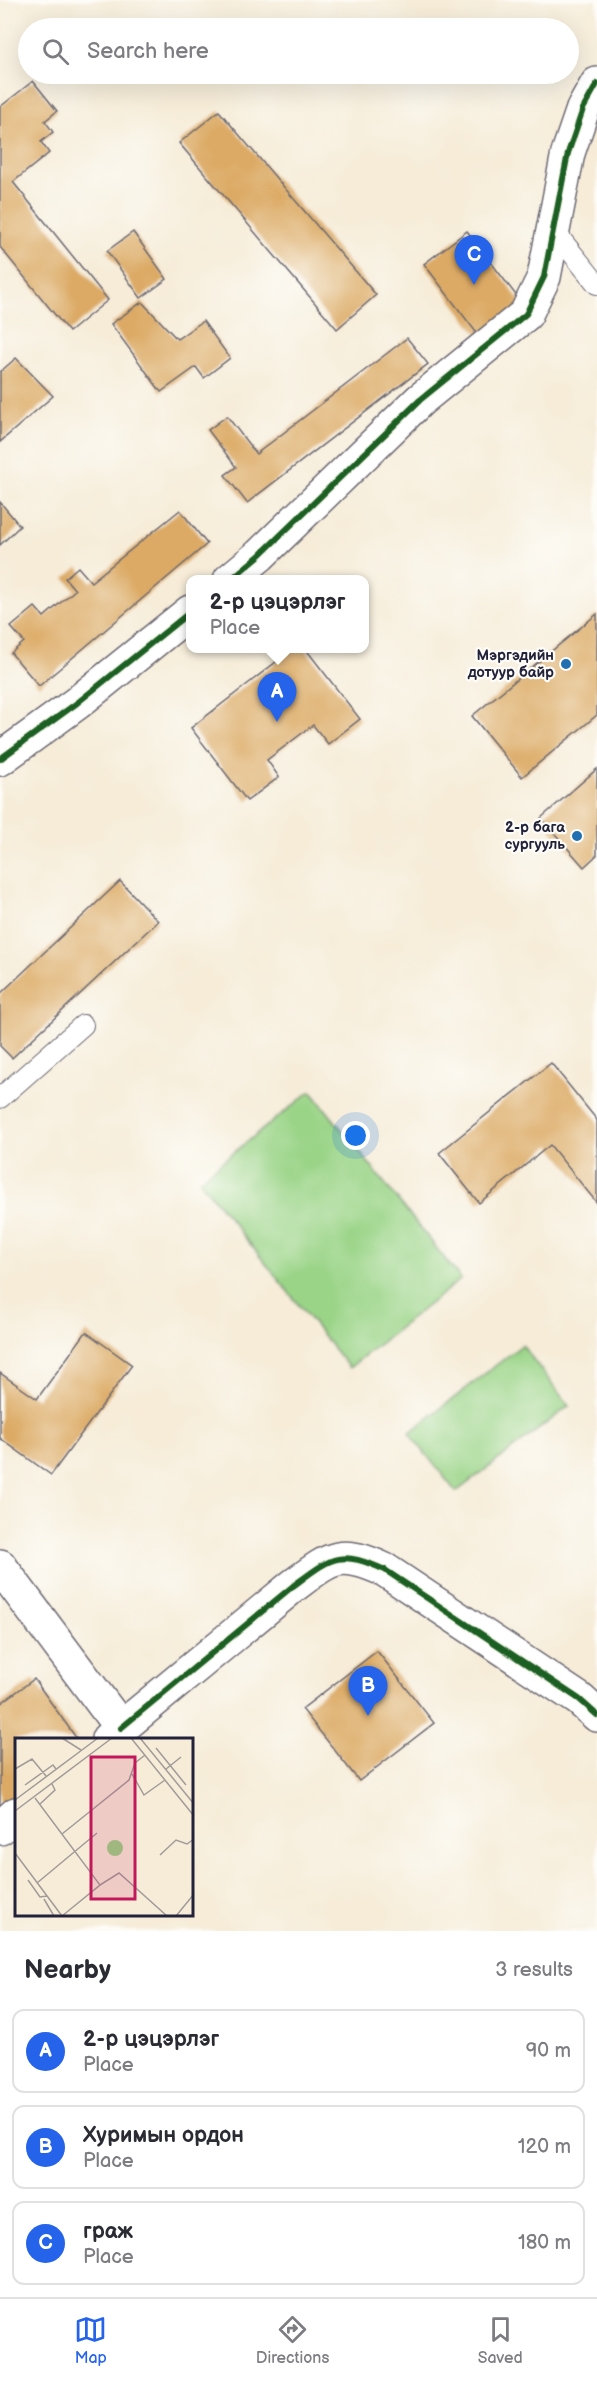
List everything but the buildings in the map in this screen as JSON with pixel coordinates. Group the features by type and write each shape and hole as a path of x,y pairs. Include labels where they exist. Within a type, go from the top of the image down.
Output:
{"street":[{"path":"235,575 260,555 420,400 526,314 544,277 555,232 568,153 583,110 597,84"},
{"path":"0,759 77,703 186,615"},
{"path":"0,1566 114,1734 293,1586 321,1565 342,1557 358,1558 385,1570 579,1699 597,1714"},
{"path":"0,1828 15,1815"}],"lane":[{"path":"555,232 597,284"},
{"path":"0,1098 83,1024"}],"green space":[{"path":"311,1091 461,1279 349,1368 199,1180"},
{"path":"522,1345 569,1406 456,1492 409,1433"}],"cycle path":[{"path":"236,575 260,555 420,400 526,314 544,277 568,153 583,109 597,84"},
{"path":"0,759 77,703 186,615"},
{"path":"121,1728 293,1586 317,1568 336,1559 346,1558 369,1563 385,1570 579,1699 597,1715"}],"place":[{"name":"граж","path":"474,285"},
{"name":"Мэргэдийн дотуур байр","path":"566,664"},
{"name":"2-р цэцэрлэг","path":"277,722"},
{"name":"2-р бага сургууль","path":"577,836"},
{"name":"Хуримын ордон","path":"368,1716"}]}
